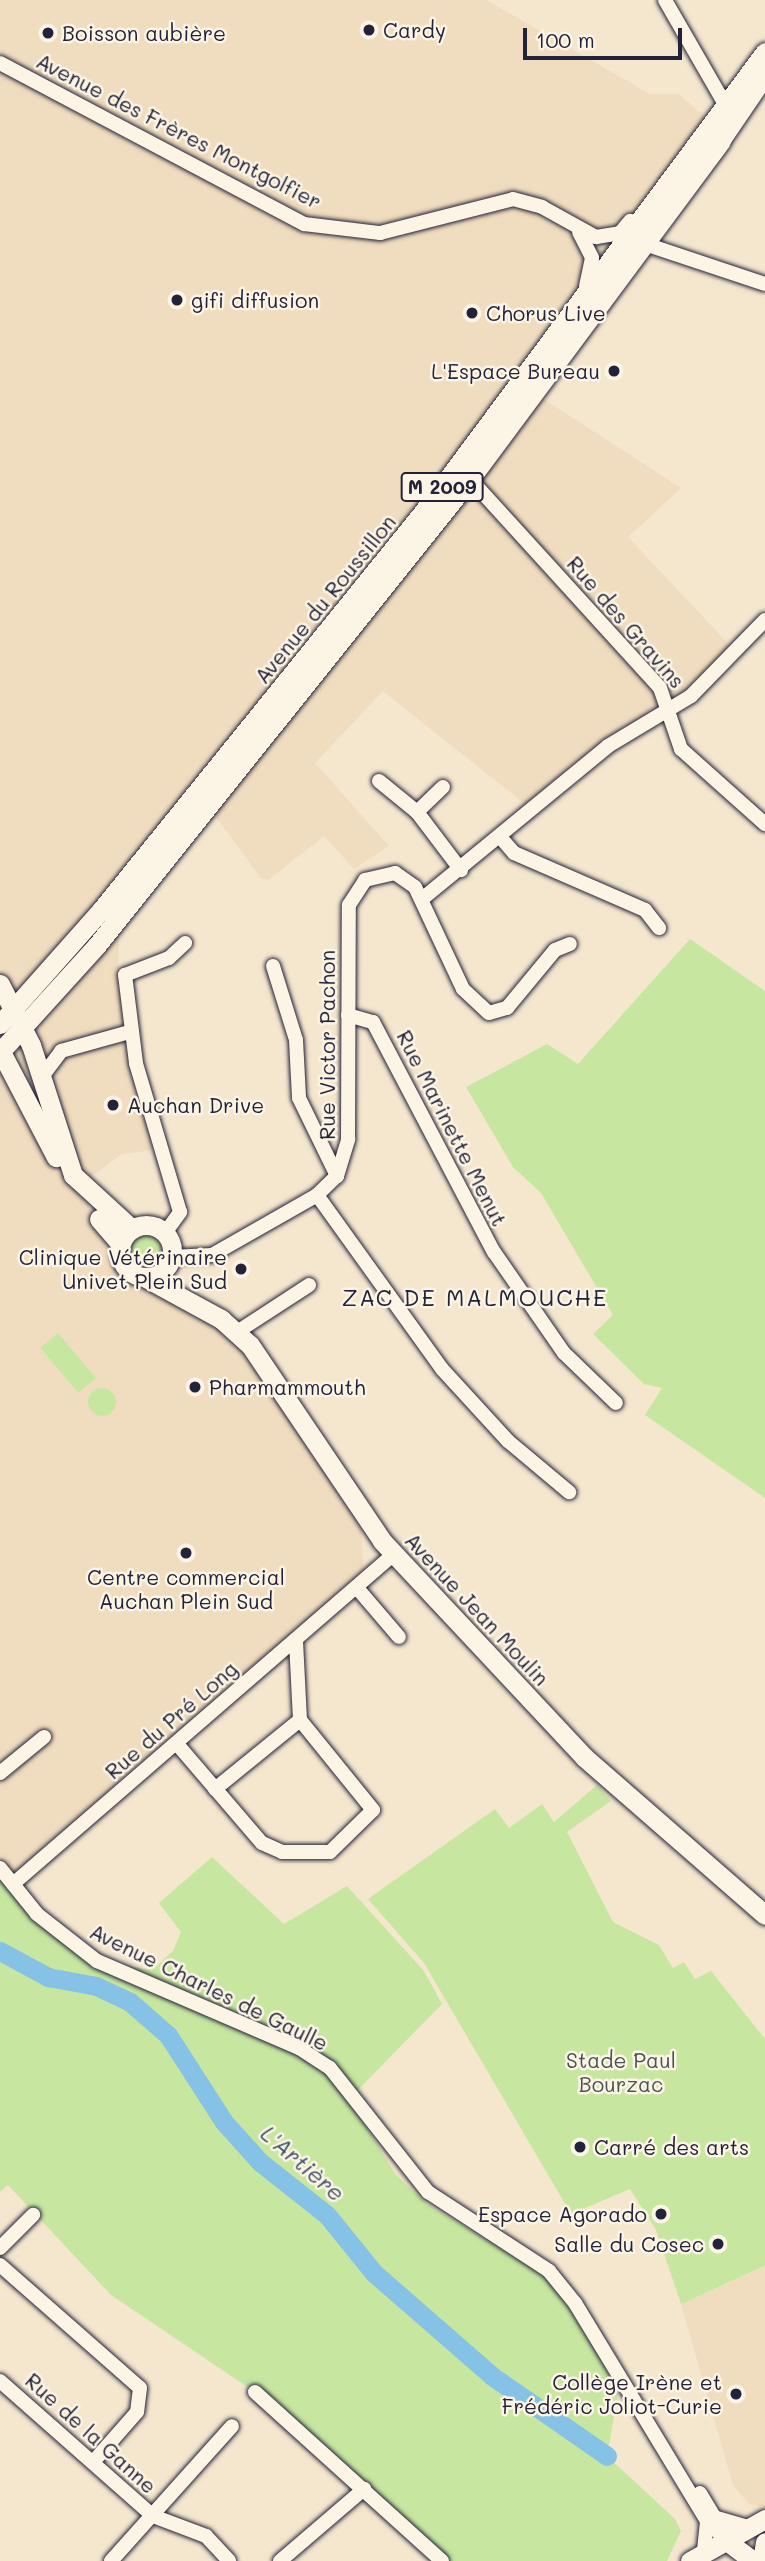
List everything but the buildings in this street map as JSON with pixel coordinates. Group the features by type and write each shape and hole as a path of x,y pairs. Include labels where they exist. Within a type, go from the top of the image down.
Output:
{"highway":[{"path":"703,150 765,73"}],"main road":[{"name":"Avenue du Roussillon","path":"0,1051 23,1028 470,479 645,244 703,150 726,106 765,52"},
{"name":"Avenue du Roussillon","path":"6,1017 36,985 334,625 578,304 703,150 765,85"},
{"path":"0,972 12,985 36,985"},
{"path":"0,984 6,1017 23,1028 73,1175 126,1236 124,1266 144,1278 169,1262 165,1233 149,1225 126,1236"},
{"path":"0,1051 72,1186 126,1236"},
{"path":"0,1082 28,1100"},
{"name":"Avenue Jean Moulin","path":"169,1262 193,1303"},
{"name":"Avenue Jean Moulin","path":"144,1278 193,1303 237,1332 263,1363 394,1553 584,1757 765,1915"},
{"path":"710,2552 760,2543"},
{"path":"710,2552 760,2543"},
{"path":"710,2552 739,2561"}],"street":[{"path":"665,0 726,106"},
{"name":"Avenue des Frères Montgolfier","path":"0,63 304,224 380,233 513,199 542,207 579,232"},
{"path":"579,232 609,238 620,233 703,150"},
{"path":"578,304 592,258 579,232"},
{"path":"645,244 765,284"},
{"name":"Rue des Gravins","path":"470,479 671,706 672,731 681,749 765,824"},
{"path":"570,944 555,950 507,1007 489,1013 469,1001 422,899 501,838 608,746 691,696 765,620"},
{"path":"379,781 416,812 461,870"},
{"path":"416,812 443,787"},
{"path":"501,838 514,853 645,911 659,928"},
{"name":"Rue Victor Pachon","path":"169,1262 203,1259 317,1195 337,1176 348,1139 348,1015 353,894 375,875 395,873 422,899"},
{"path":"165,1233 180,1212 129,1032 125,975 169,958 186,943"},
{"path":"273,966 296,1040 299,1098 337,1176"},
{"name":"Rue Marinette Menut","path":"348,1015 373,1022 494,1252 564,1353 616,1403"},
{"path":"41,1078 61,1051 129,1032"},
{"path":"317,1195 442,1369 508,1441 569,1492"},
{"path":"237,1332 309,1285"},
{"name":"Rue du Pré Long","path":"13,1884 358,1589 394,1553"},
{"path":"358,1589 399,1637"},
{"path":"177,1744 273,1850 330,1852 373,1810 300,1720 296,1641"},
{"path":"215,1789 300,1720"},
{"path":"0,1773 44,1737"},
{"name":"Avenue Charles de Gaulle","path":"0,1868 66,1940 97,1961 299,2048 330,2068 428,2192 549,2271 712,2519 710,2552"},
{"path":"0,2248 33,2215"},
{"path":"0,2265 140,2388 137,2412 93,2462"},
{"name":"Rue de la Ganne","path":"0,2381 153,2516"},
{"path":"255,2392 442,2561"},
{"path":"111,2561 232,2426"},
{"path":"280,2561 364,2489"},
{"path":"153,2516 206,2536 229,2561"},
{"path":"710,2552 712,2519 760,2543"},
{"path":"421,2561 423,2544"}],"shaded area":[{"path":"0,0 486,0 650,94 679,94 720,130 528,389 681,488 628,537 735,651 691,696 647,718 535,812 383,691 315,763 389,846 354,869 324,836 268,880 261,878 204,801 119,932 118,982 137,1098 154,1150 122,1154 84,1182 89,1209 112,1231 129,1272 221,1319 361,1519 363,1566 358,1589 13,1884 0,1868"},
{"name":"Collège Irène et Frédéric Joliot-Curie","path":"765,2267 765,2506 762,2507 749,2504 733,2485 681,2304"}],"green space":[{"path":"690,939 765,991 765,1498 645,1415 662,1388 644,1384 593,1334 613,1315 541,1193 513,1167 466,1087 547,1044 578,1064"},
{"path":"146,1236 157,1241 162,1252 157,1263 146,1268 135,1263 130,1252 135,1241"},
{"path":"58,1333 96,1378 78,1393 40,1348"},
{"path":"102,1388 112,1392 116,1402 112,1412 102,1416 92,1412 88,1402 92,1392"},
{"name":"Stade Paul Bourzac","path":"597,1785 611,1801 567,1832 613,1922 659,1945 673,1968 684,1962 695,1979 711,1971 765,2039 765,2266 681,2304 656,2230 630,2189 571,2214 424,1963 368,1899 495,1809 509,1828 542,1804 554,1822"},
{"path":"212,1857 284,1924 347,1886 424,1971 442,2004 349,2099 396,2175 427,2204 534,2269 575,2303 618,2394 607,2456 675,2519 681,2531 667,2561 442,2561 255,2392 111,2295 8,2185 0,2192 0,1868 37,1914 97,1961 152,1970 173,1951 181,1932 159,1903"}],"waterway":[{"name":"L'Artière","path":"0,1951 48,1977 96,1986 130,2002 168,2035 224,2122 260,2162 327,2215 374,2273 492,2376 607,2456"}],"place":[{"name":"Cardy","path":"369,30"},
{"name":"Boisson aubière","path":"48,33"},
{"name":"gifi diffusion","path":"177,300"},
{"name":"Chorus Live","path":"472,313"},
{"name":"L'Espace Bureau","path":"614,371"},
{"name":"Auchan Drive","path":"113,1105"},
{"name":"Clinique Vétérinaire Univet Plein Sud","path":"241,1269"},
{"name":"Pharmammouth","path":"195,1387"},
{"name":"Centre commercial Auchan Plein Sud","path":"186,1553"},
{"name":"Carré des arts","path":"580,2147"},
{"name":"Espace Agorado","path":"661,2214"},
{"name":"Salle du Cosec","path":"718,2244"},
{"name":"Collège Irène et Frédéric Joliot-Curie","path":"736,2394"}],"district":[{"name":"ZAC DE MALMOUCHE","path":"475,1297"}]}
